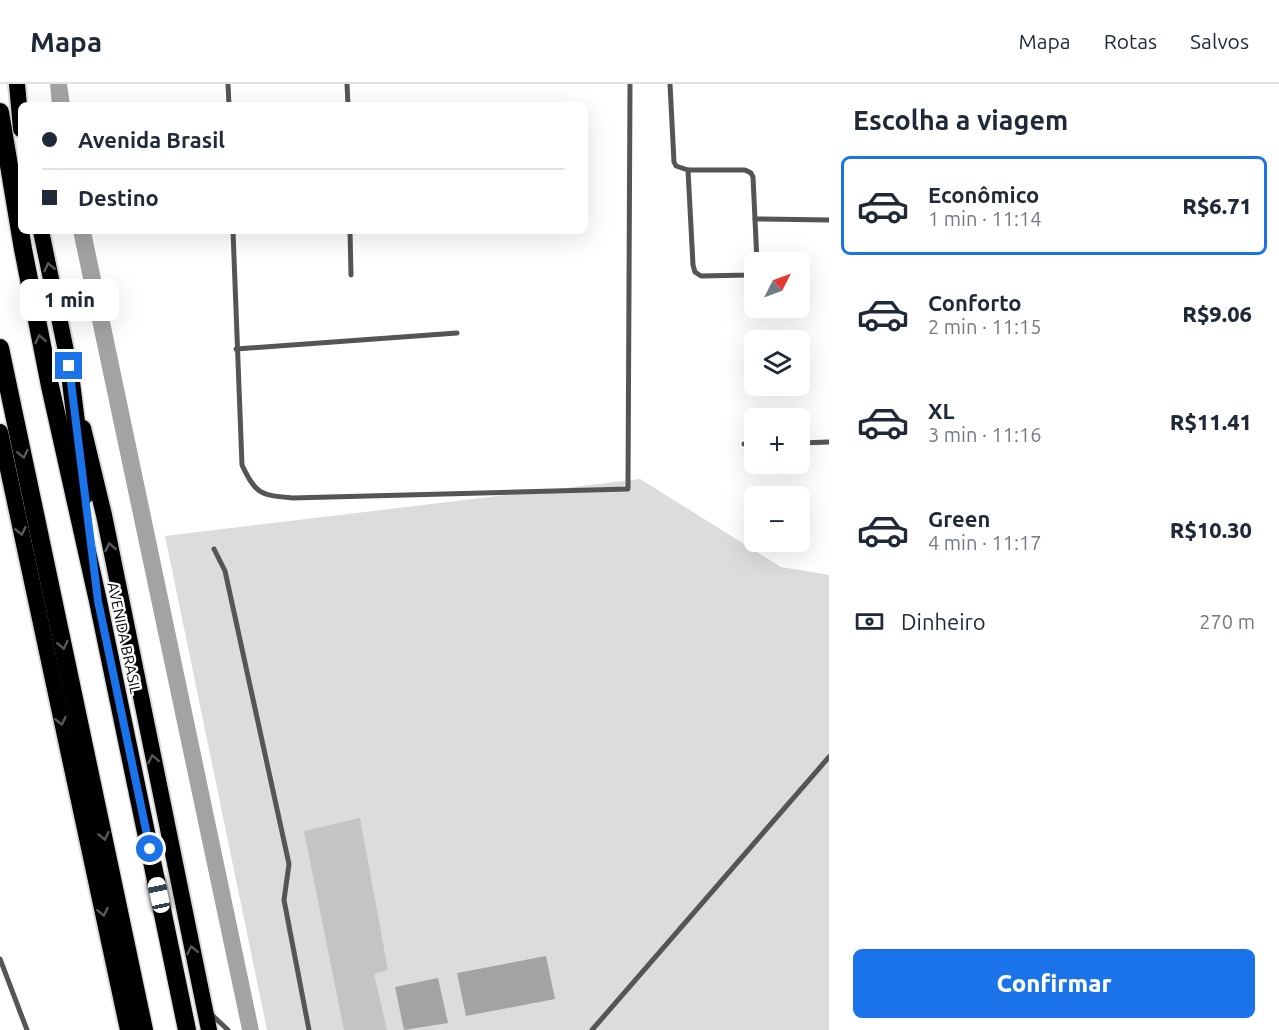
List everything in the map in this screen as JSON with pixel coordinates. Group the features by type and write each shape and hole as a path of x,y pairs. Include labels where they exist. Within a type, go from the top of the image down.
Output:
{"highway":[{"path":"17,84 19,102"},
{"name":"AVENIDA BRASIL","path":"0,112 18,219"},
{"name":"AVENIDA BRASIL","path":"20,234 50,386 98,601 188,1030"},
{"name":"AVENIDA BRASIL","path":"42,234 69,366 104,515 208,1030"},
{"path":"0,348 144,1030"},
{"path":"69,366 98,601"},
{"path":"0,368 11,397"},
{"path":"0,432 128,1030"}],"lane":[{"path":"228,84 229,102"},
{"path":"347,84 348,102"},
{"path":"233,234 242,465 249,481 265,496 292,498 628,489 630,84"},
{"path":"670,84 674,162 679,168 688,170 745,170 750,173 753,177 757,252"},
{"path":"688,170 695,272 701,276 744,275"},
{"path":"755,219 829,220"},
{"path":"350,234 351,275"},
{"path":"236,349 457,333"},
{"path":"810,443 829,442"},
{"path":"214,549 225,571 289,864 284,900 309,1030"},
{"path":"592,1030 829,757"},
{"path":"0,959 27,1030"},
{"path":"204,1008 228,1030"}],"shaded area":[{"path":"50,84 67,84 70,102 52,102"},
{"path":"74,234 92,234 259,1030 242,1030"},
{"path":"640,479 744,544 744,552 757,552 781,567 829,575 829,1030 267,1030 165,536"},
{"path":"546,956 555,999 466,1016 457,973"},
{"path":"438,978 448,1023 404,1030 395,987"}],"building":[{"path":"360,818 388,970 374,974 387,1030 344,1030 304,831"}],"route":[{"path":"69,366 98,601 150,849"}]}
